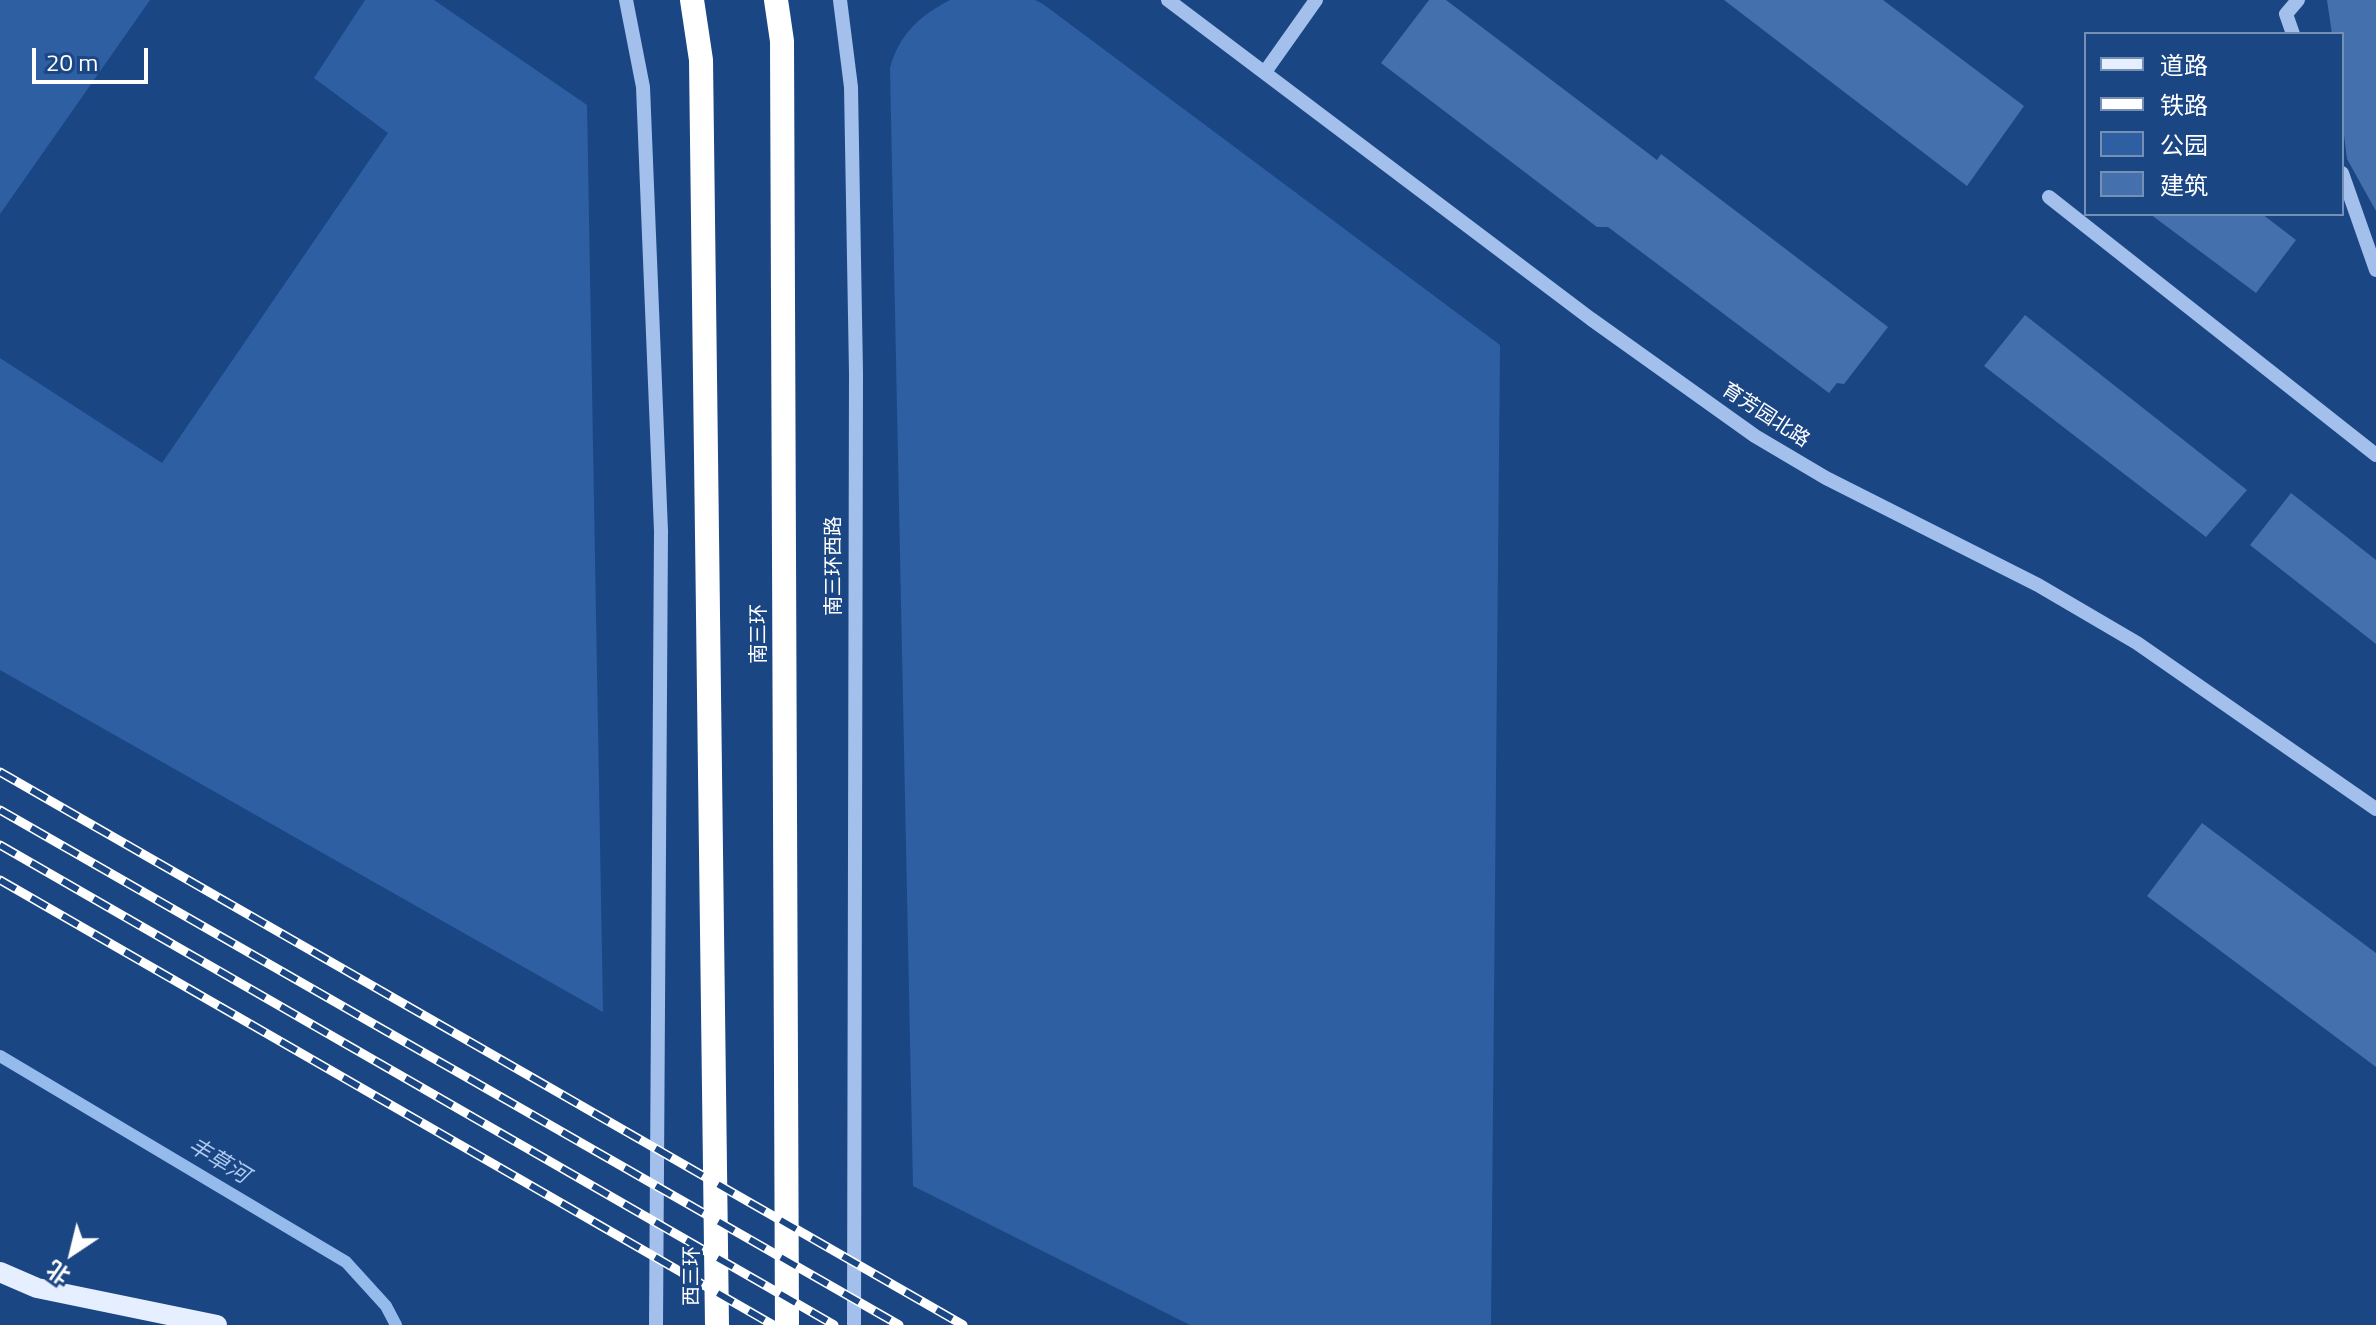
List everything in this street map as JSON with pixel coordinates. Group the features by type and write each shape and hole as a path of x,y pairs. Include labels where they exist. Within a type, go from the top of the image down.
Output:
{"highway":[{"name":"西三环","path":"692,0 701,60 717,1325"},
{"name":"南三环","path":"776,0 782,41 787,1325"}],"main road":[{"path":"0,1272 37,1288 217,1325"}],"street":[{"path":"626,0 643,87 661,531 656,1325"},
{"name":"育芳园北路","path":"1168,0 1591,319 1755,436 1826,478 2038,585 2124,636 2376,809"},
{"path":"1265,72 1316,0"},
{"path":"2292,32 2286,14 2298,0"},
{"name":"南三环西路","path":"842,2 851,87 856,373 854,1325"},
{"path":"2344,179 2376,270"},
{"path":"2049,197 2376,455"}],"green space":[{"path":"0,0 150,0 0,214"},
{"path":"365,0 434,0 587,105 603,1012 0,670 0,358 162,463 388,133 314,78"},
{"path":"950,0 1035,0 1043,4 1500,345 1491,1325 1190,1325 913,1186 890,68 899,46 912,28"}],"building":[{"path":"1429,0 1446,0 1657,160 1661,154 1888,327 1844,384 1837,383 1829,393 1608,227 1597,227 1381,63"},
{"path":"1724,0 1883,0 2024,106 1967,186"},
{"path":"2327,0 2376,0 2376,211 2347,159 2344,135 2344,32 2332,32"},
{"path":"2153,216 2265,216 2296,240 2256,293"},
{"path":"2025,315 2247,490 2206,537 1984,366"},
{"path":"2291,493 2376,560 2376,644 2250,545"},
{"path":"2202,823 2376,953 2376,1067 2147,896"}],"waterway":[{"name":"丰草河","path":"0,1056 346,1262 386,1306 396,1325"}],"railway":[{"path":"0,772 963,1325"},
{"path":"0,810 899,1325"},
{"path":"0,845 834,1325"},
{"path":"0,880 773,1325"}]}
